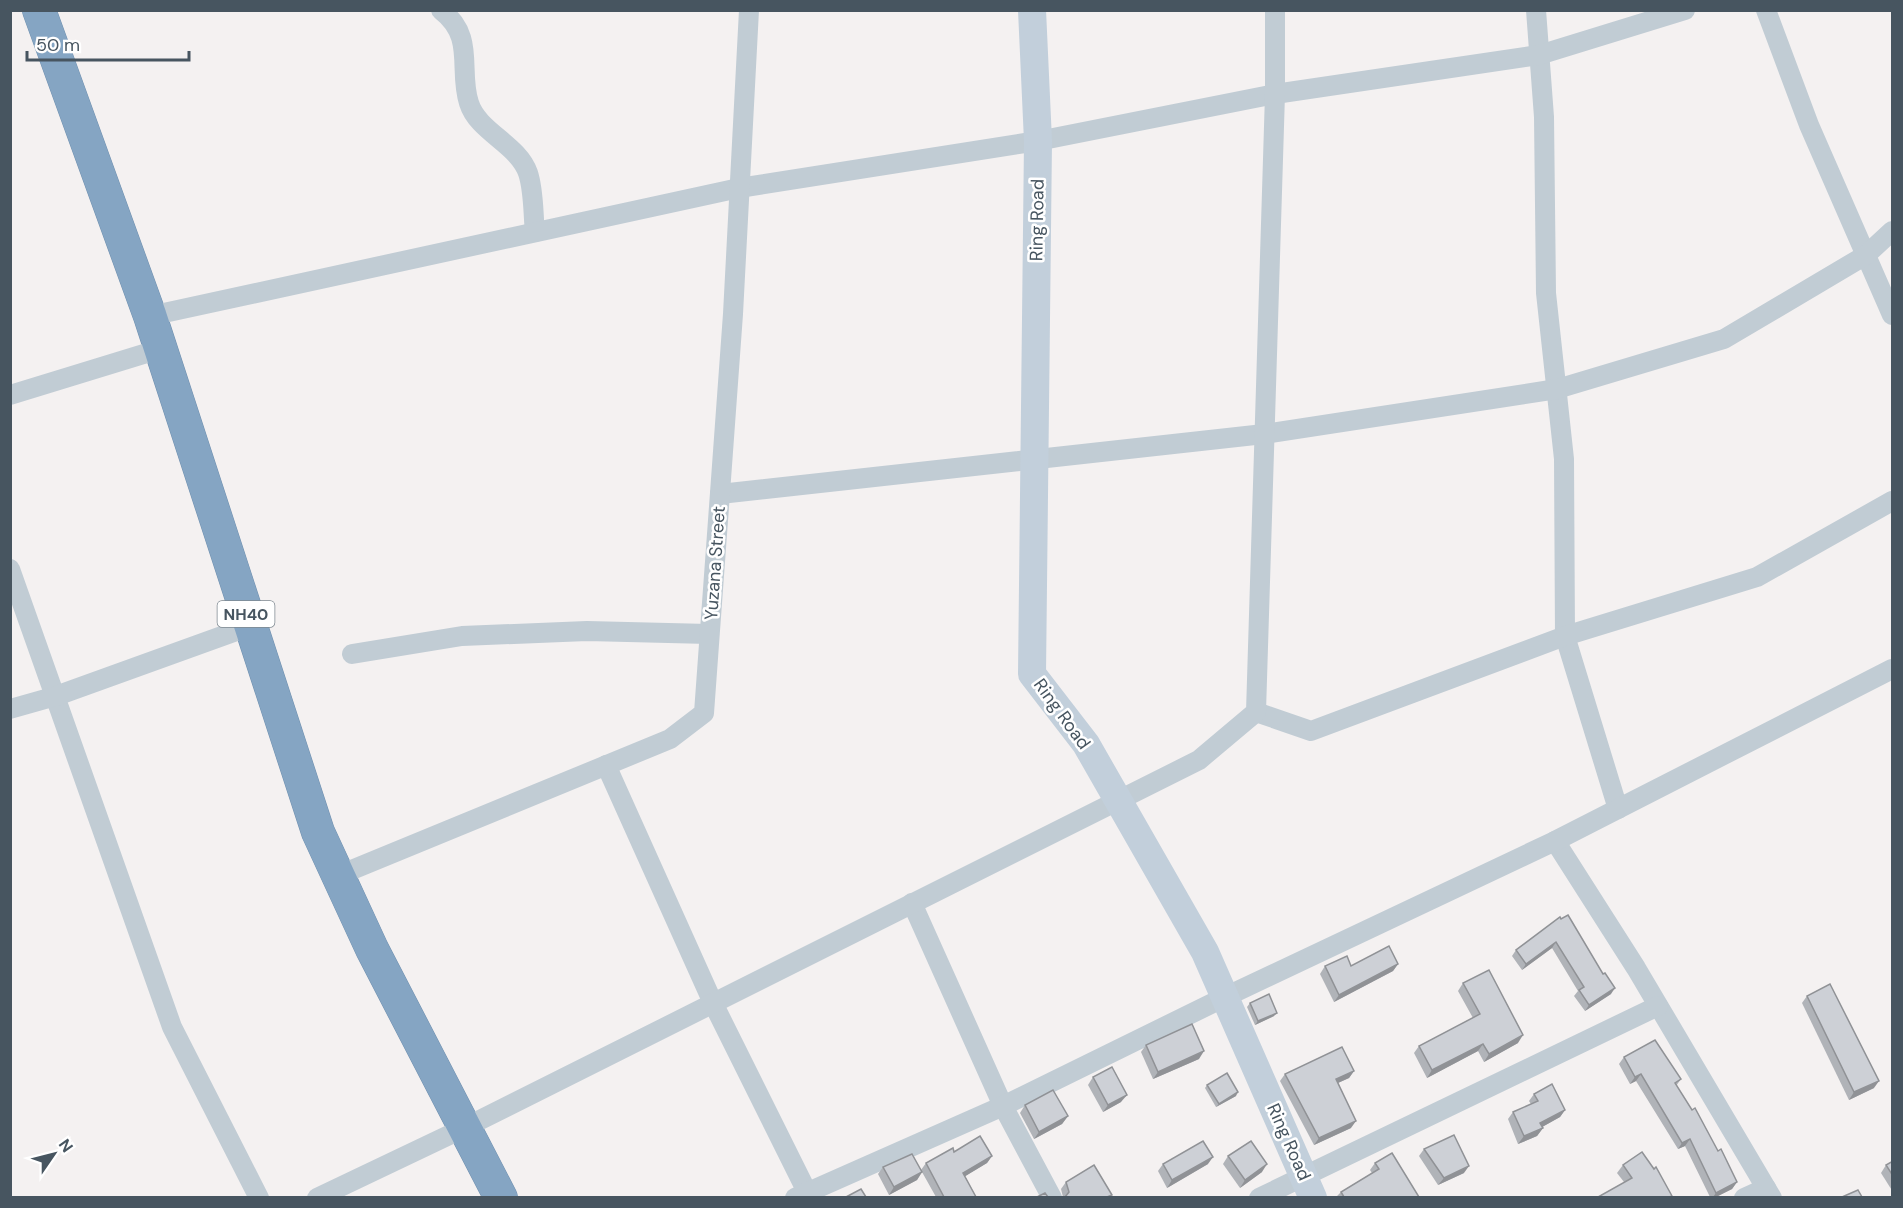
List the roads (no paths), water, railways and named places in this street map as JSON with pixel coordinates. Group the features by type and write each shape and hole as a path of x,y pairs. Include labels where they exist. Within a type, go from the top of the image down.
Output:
{"highway":[{"name":"NH40","path":"39,10 150,315 318,832 372,949 501,1197"}],"street":[{"path":"441,10 457,25 466,61 465,87 469,105 518,157 528,173 535,232"},
{"name":"Yuzana Street","path":"337,876 670,739 704,713 720,494 749,10"},
{"name":"Ring Road","path":"1032,10 1038,141 1032,674 1086,744 1204,952 1309,1187"},
{"path":"317,1197 466,1127 1200,760 1256,712 1275,94 1275,10"},
{"path":"1536,10 1544,117 1546,293 1564,459 1565,636 1618,809"},
{"path":"150,315 739,188 1038,141 1275,94 1539,55 1685,10"},
{"path":"1766,10 1809,125 1893,315"},
{"path":"720,494 1264,434 1557,389 1724,339 1866,255 1893,231"},
{"path":"10,395 160,349"},
{"path":"1256,712 1311,731 1565,636 1757,577 1893,501"},
{"path":"10,569 172,1028 259,1197"},
{"path":"10,709 56,696 250,626"},
{"path":"352,654 462,636 587,631 709,634"},
{"path":"606,765 713,1003 804,1196 1003,1106 1224,997 1556,841 1893,669"},
{"path":"1556,841 1658,1006 1769,1193 1744,1197"},
{"path":"912,903 1003,1106 1052,1197"},
{"path":"1258,1197 1309,1187 1658,1006"}]}
